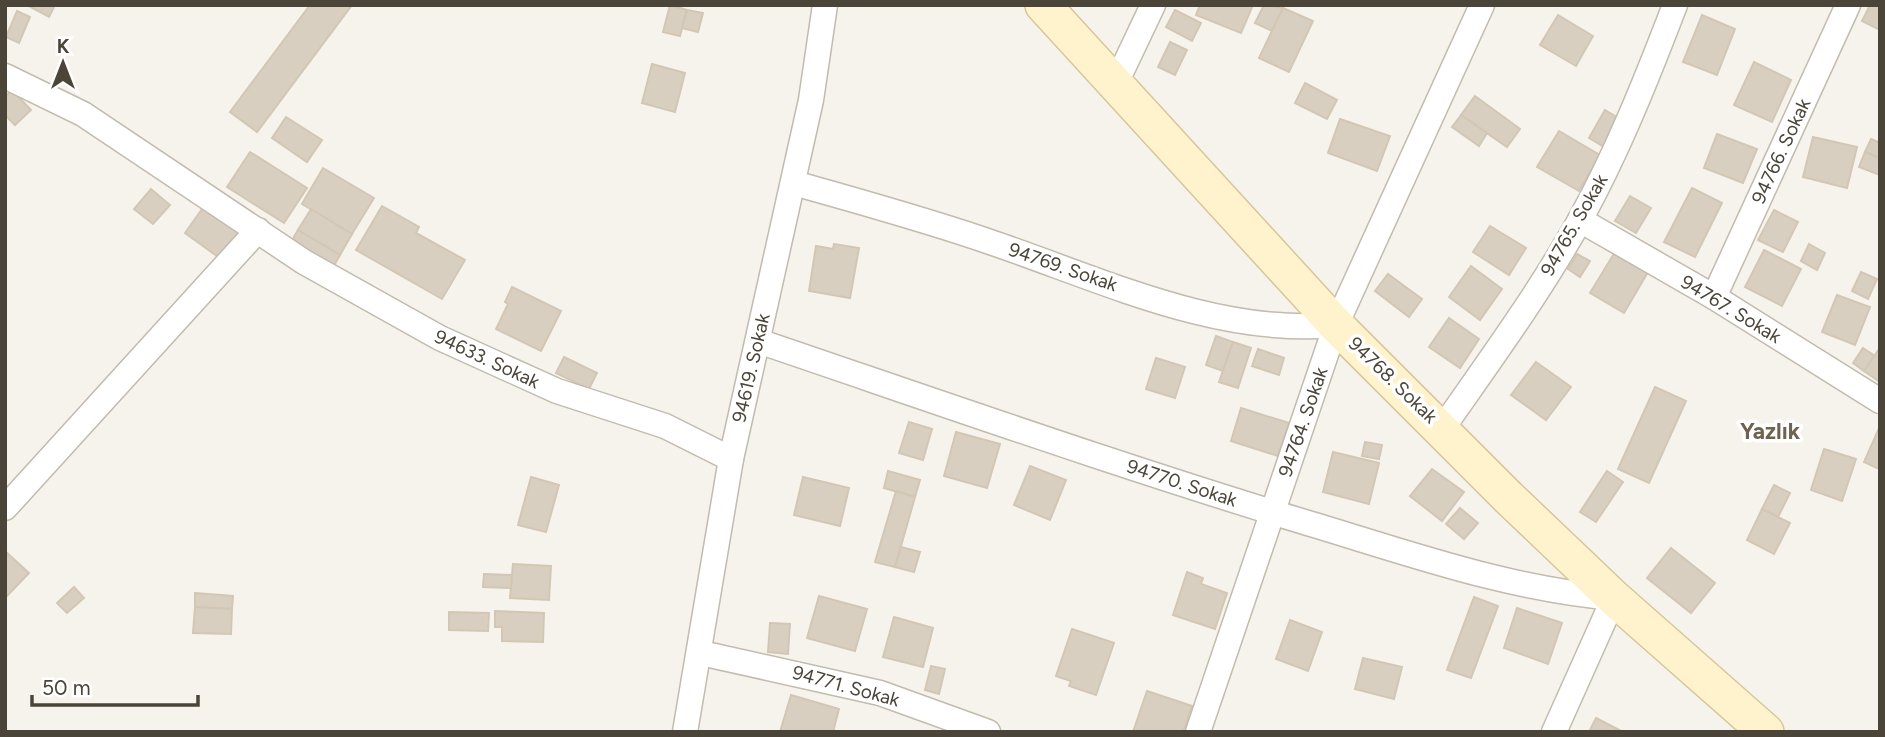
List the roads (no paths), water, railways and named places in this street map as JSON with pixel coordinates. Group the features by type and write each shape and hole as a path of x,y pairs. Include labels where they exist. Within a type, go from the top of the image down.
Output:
{"street":[{"name":"94619. Sokak","path":"685,732 701,653 731,458 794,183 819,62 825,5"},
{"name":"94768. Sokak","path":"1042,5 1336,325 1509,498 1614,598 1766,732"},
{"path":"1115,85 1153,5"},
{"name":"94764. Sokak","path":"1198,732 1336,325 1482,5"},
{"name":"94765. Sokak","path":"1442,429 1522,313 1580,220 1621,139 1675,5"},
{"name":"94766. Sokak","path":"1714,297 1848,5"},
{"name":"94633. Sokak","path":"5,76 54,98 125,139 338,283 440,338 557,391 665,426 731,458"},
{"name":"94769. Sokak","path":"794,183 992,242 1155,299 1234,320 1301,328 1336,325"},
{"name":"94767. Sokak","path":"1580,220 1714,297 1880,401"},
{"path":"5,508 258,230"},
{"name":"94770. Sokak","path":"758,341 1272,512 1497,580 1540,590 1614,598"},
{"path":"1554,732 1614,598"},
{"name":"94771. Sokak","path":"701,653 880,693 988,732"}],"district":[{"name":"Yazlık","path":"1770,431"}]}
